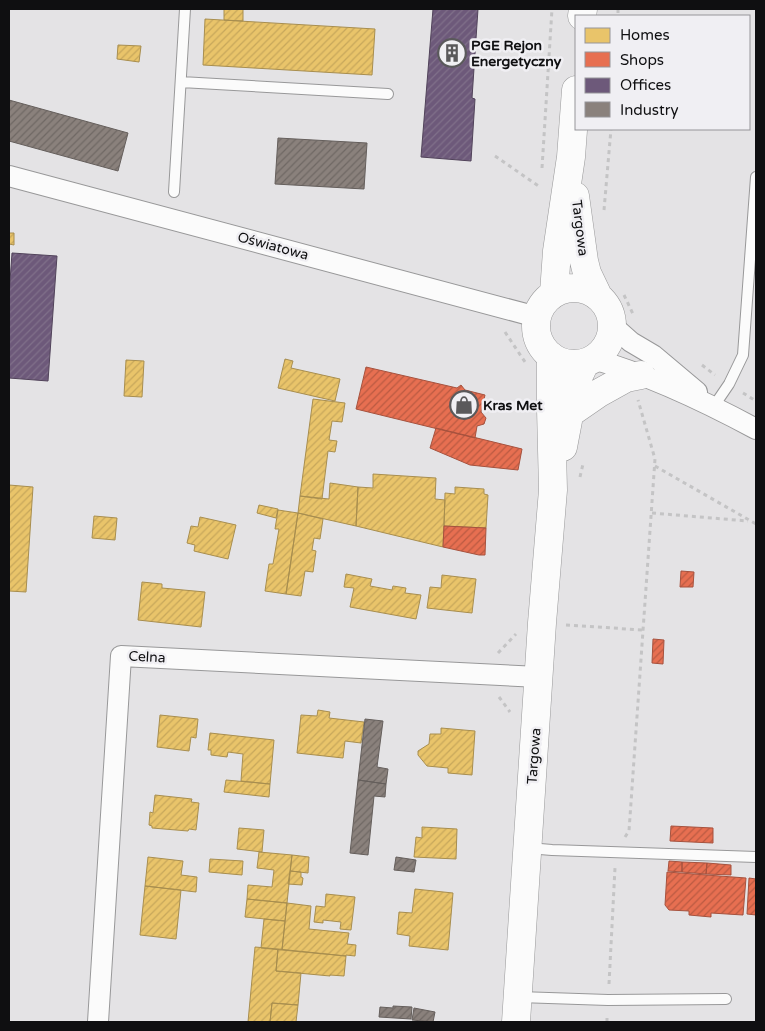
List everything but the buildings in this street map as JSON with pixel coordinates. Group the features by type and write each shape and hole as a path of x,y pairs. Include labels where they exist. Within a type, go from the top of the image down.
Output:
{"street":[{"name":"Targowa","path":"554,293 557,251 571,157 575,103"},
{"name":"Targowa","path":"517,1009 542,623 554,490 575,384 589,361 601,353 623,320 609,309 604,302 609,292 587,272 581,250 571,157"},
{"name":"Oświatowa","path":"9,176 537,317"},
{"path":"609,292 572,288 563,289 546,299 537,317 538,339 543,348 540,363 558,361 576,364 589,361 616,366 714,406 756,429"},
{"path":"623,320 630,342 653,355 714,406"},
{"name":"Targowa","path":"540,363 551,409 554,490"},
{"path":"570,413 599,393 626,378 641,375"},
{"name":"Celna","path":"98,1022 121,656 539,678"}],"lane":[{"path":"174,192 185,9"},
{"path":"181,82 388,94"},
{"path":"714,406 729,384 743,355 756,177"},
{"path":"528,848 616,853 755,854"},
{"path":"517,1009 608,1000 726,998"}],"path":[{"path":"541,177 552,9"},
{"path":"604,212 611,130"},
{"path":"495,156 540,187"},
{"path":"609,292 629,304 623,320"},
{"path":"505,330 540,363"},
{"path":"696,361 756,401"},
{"path":"607,1022 616,853 629,831 655,466 655,459 635,388 641,375"},
{"path":"579,480 585,457"},
{"path":"655,466 756,524"},
{"path":"652,513 750,521"},
{"path":"495,657 516,633 517,621 643,630"},
{"path":"491,692 499,697 505,705 510,713 510,718"}],"place":[{"name":"PGE Rejon Energetyczny","path":"452,53"},
{"name":"Kras Met","path":"464,405"}]}
